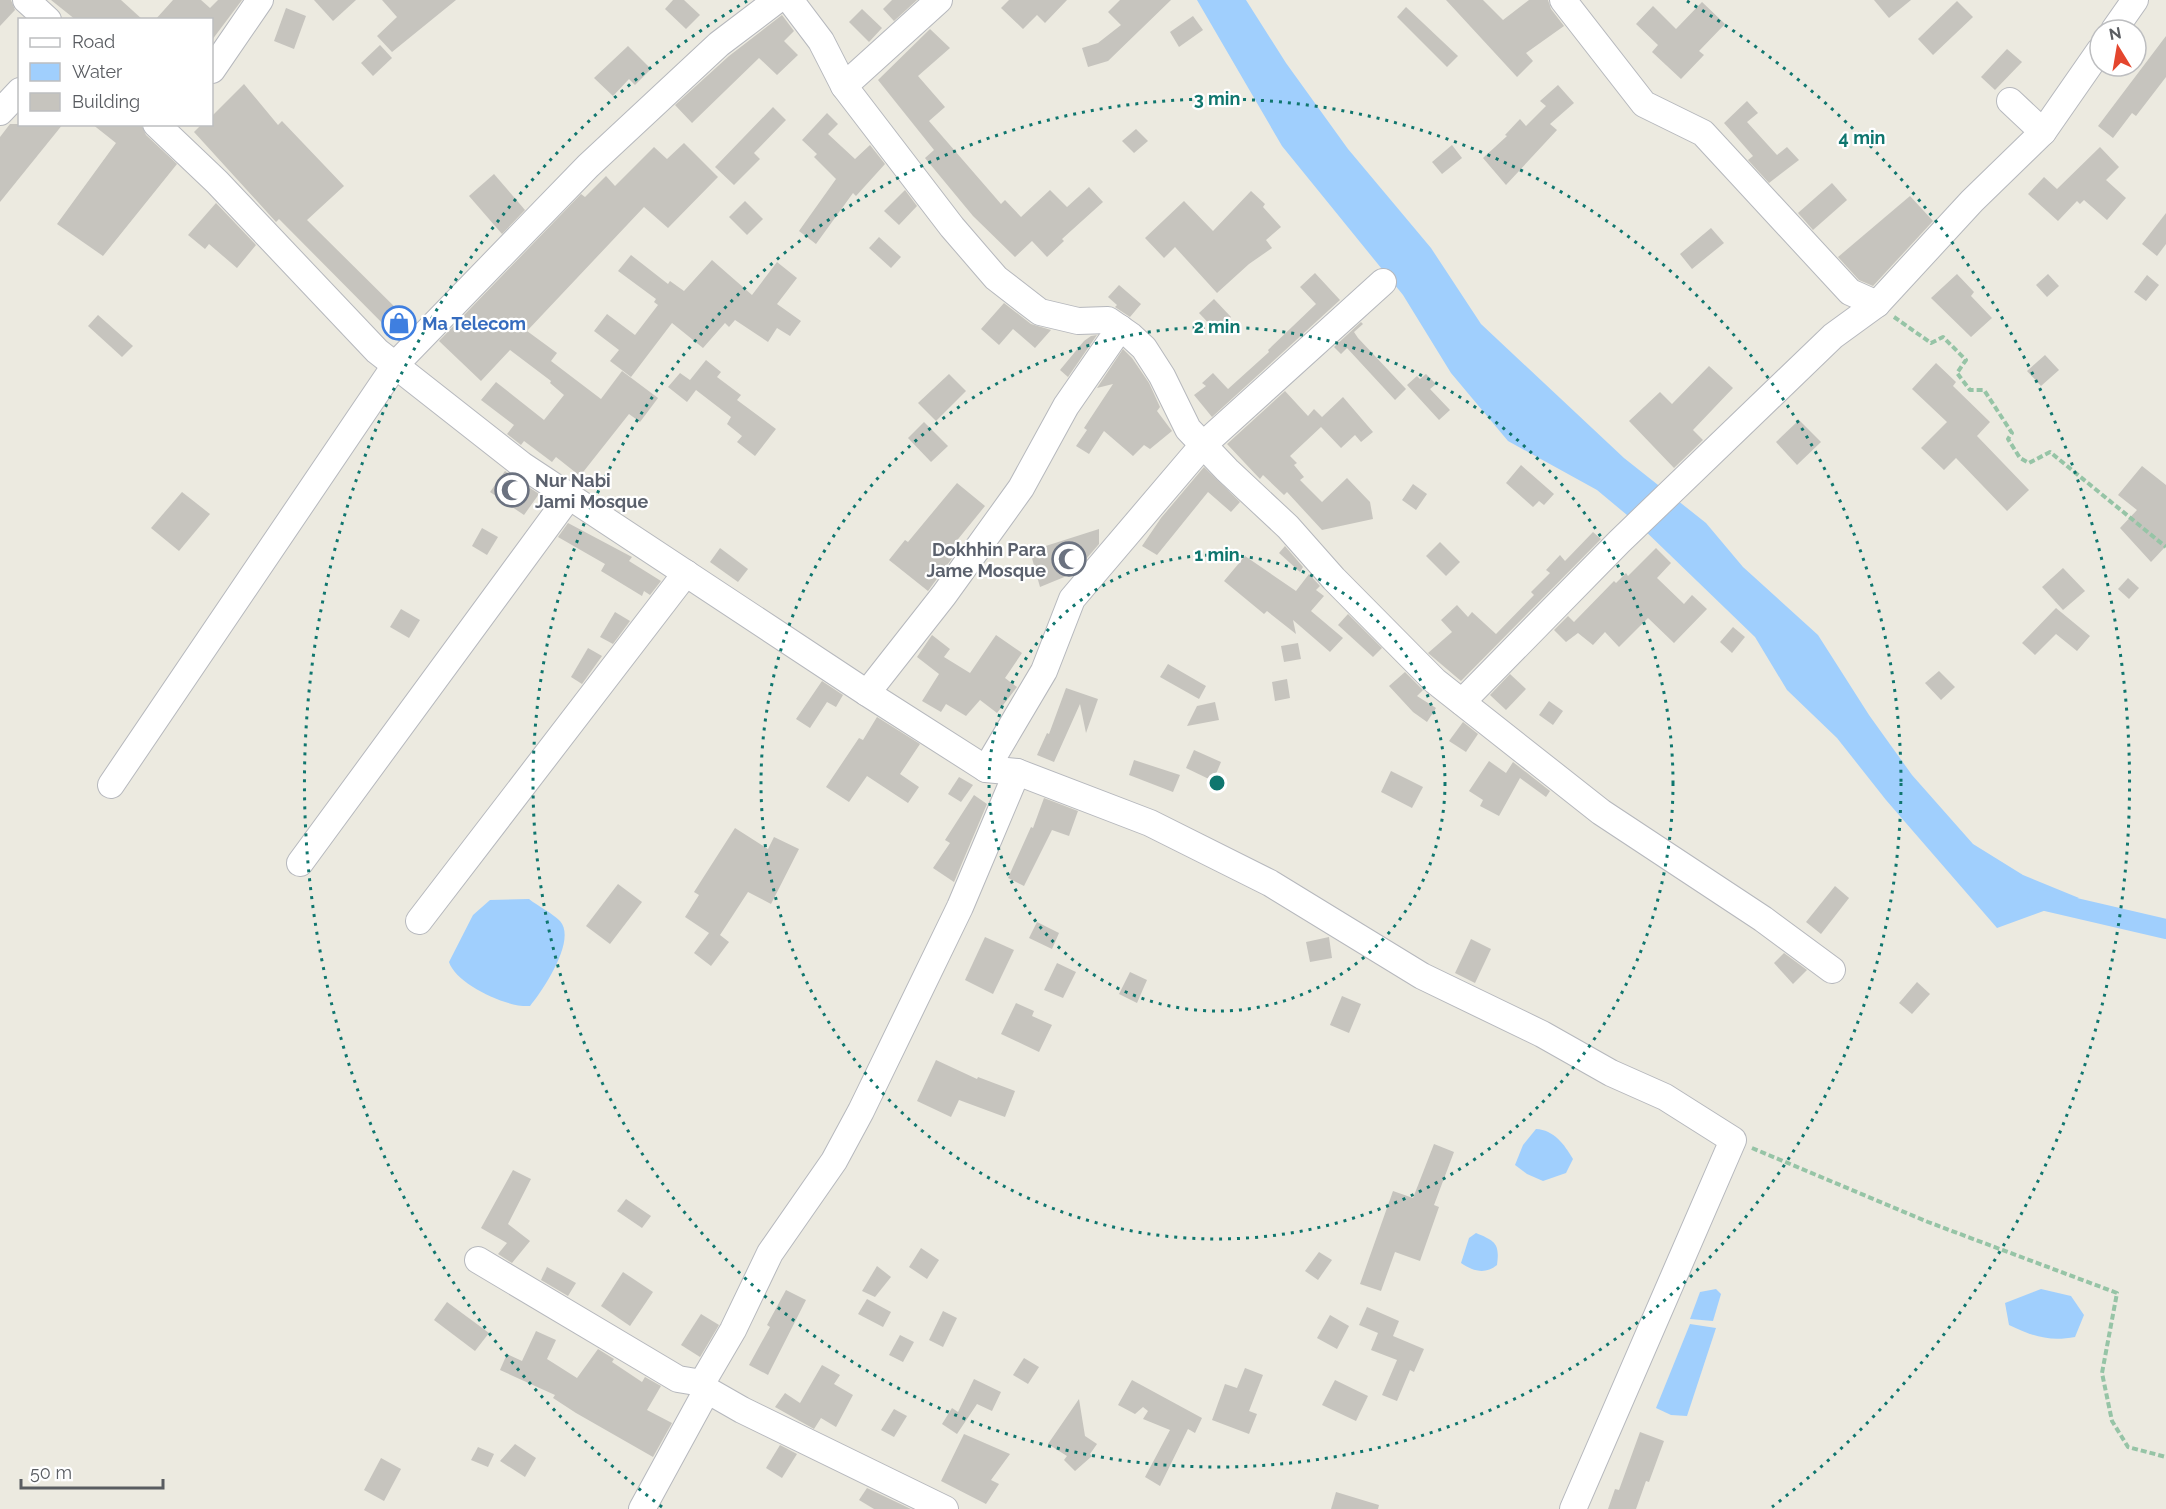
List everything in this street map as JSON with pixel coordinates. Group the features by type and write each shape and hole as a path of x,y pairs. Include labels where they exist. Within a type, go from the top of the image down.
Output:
{"street":[{"path":"26,0 46,18"},
{"path":"213,69 260,0"},
{"path":"111,785 396,364 588,166 719,44 777,0"},
{"path":"790,0 821,41 844,86 952,227 996,278 1040,312 1078,321 1108,320 1120,328 1144,348 1162,376 1188,429 1288,527 1383,631 1435,681 1601,812 1763,919 1832,970"},
{"path":"844,86 939,0"},
{"path":"1563,0 1644,104 1703,133 1850,292 1877,304"},
{"path":"2122,18 2135,0"},
{"path":"1462,702 1619,542 1833,336 1877,304 1972,201 2043,132 2088,67"},
{"path":"0,112 18,93"},
{"path":"2010,101 2043,132"},
{"path":"167,129 377,351 522,465 867,693 986,769 1017,772 1150,823 1270,883 1422,976 1542,1034 1611,1073 1665,1097 1733,1140 1573,1509"},
{"path":"986,769 1044,671 1072,599 1203,445 1383,282"},
{"path":"867,693 944,595 1021,488 1066,406 1120,328"},
{"path":"300,863 570,495"},
{"path":"419,921 686,573"},
{"path":"642,1509 770,1254 834,1161 861,1111 960,907 1017,772"},
{"path":"478,1260 678,1379 704,1387 945,1509"}],"path":[{"path":"1877,304 1931,343 1943,337 1966,360 1957,373 1970,390 1983,390 2012,433 2008,439 2020,458 2028,463 2050,452 2166,547"},
{"path":"1733,1140 1928,1222 2117,1293 2102,1373 2112,1421 2128,1447 2166,1457"}],"water":[{"path":"1197,0 1246,0 1286,63 1348,149 1431,248 1481,324 1624,458 1706,523 1743,567 1818,635 1869,715 1912,775 1973,844 2023,875 2079,898 1997,928 1886,800 1837,738 1787,690 1755,637 1639,525 1597,490 1508,441 1451,373 1403,295 1282,146"},
{"path":"529,899 560,921 564,929 564,940 556,965 543,989 530,1006 520,1006 496,999 472,986 461,978 449,962 473,915 490,900"},
{"path":"1536,1129 1553,1135 1566,1148 1573,1159 1566,1173 1543,1181 1527,1174 1515,1165 1523,1145"},
{"path":"1476,1233 1488,1238 1497,1247 1497,1265 1488,1270 1474,1270 1461,1263 1469,1238"},
{"path":"1716,1289 1721,1294 1713,1321 1690,1319 1700,1292"},
{"path":"2041,1289 2071,1296 2084,1315 2075,1337 2057,1339 2041,1337 2009,1325 2005,1303"},
{"path":"1690,1324 1716,1328 1687,1416 1671,1415 1656,1408"}],"building":[{"path":"0,0 11,0 15,10 0,26"},
{"path":"51,0 121,0 141,18 74,18"},
{"path":"173,0 201,0 210,8 218,0 242,0 213,39 213,18 157,18"},
{"path":"314,0 356,0 333,21"},
{"path":"382,0 456,0 392,52 377,36 397,17"},
{"path":"673,0 684,0 700,15 686,29 665,9"},
{"path":"892,0 917,0 894,21 883,9"},
{"path":"1009,0 1067,0 1045,23 1037,15 1023,29 1001,8"},
{"path":"1120,0 1171,0 1108,61 1088,67 1082,48 1098,43 1121,25 1108,12"},
{"path":"1446,0 1483,0 1503,20 1529,0 1548,0 1551,9 1564,26 1526,53 1533,61 1517,77"},
{"path":"1874,0 1911,0 1889,18"},
{"path":"1957,1 1973,17 1933,55 1918,39"},
{"path":"1702,2 1725,24 1699,51 1704,55 1681,79 1652,52 1658,45 1636,24 1653,6 1676,29"},
{"path":"1406,7 1458,56 1447,67 1397,17"},
{"path":"286,8 306,16 294,49 274,41"},
{"path":"862,9 882,28 869,42 849,22"},
{"path":"782,15 794,31 784,41 798,55 777,75 759,58 692,123 675,105 729,56"},
{"path":"1193,16 1203,30 1179,47 1170,32"},
{"path":"930,29 950,48 918,76 945,107 929,121 1001,204 1005,200 1021,217 1050,190 1067,207 1089,187 1103,202 1062,239 1064,241 1047,257 1032,241 1015,257 973,216 925,158 934,150 878,80"},
{"path":"2166,36 2166,77 2136,116 2132,113 2113,138 2098,126 2134,78 2148,78 2148,60"},
{"path":"380,45 392,58 373,76 361,63"},
{"path":"628,46 651,69 635,85 629,79 613,96 594,78"},
{"path":"2007,49 2022,62 1995,90 1981,77"},
{"path":"244,84 278,125 282,121 344,186 307,220 413,325 399,340 279,219 276,222 194,132 200,126 213,126 213,115"},
{"path":"1558,85 1574,103 1550,124 1557,130 1506,185 1483,158 1507,136 1505,135 1520,119 1526,126 1546,106 1540,101"},
{"path":"1747,101 1758,113 1747,122 1777,155 1787,147 1799,160 1769,183 1748,160 1753,156 1724,123"},
{"path":"773,107 786,120 754,153 760,159 734,185 715,167"},
{"path":"827,113 838,124 828,134 855,159 870,145 885,164 856,196 853,193 816,244 799,231 836,179 814,157 817,154 802,140"},
{"path":"10,124 61,126 0,202 0,137"},
{"path":"95,126 142,126 146,135 177,164 103,256 57,224 116,143"},
{"path":"1136,129 1148,141 1134,153 1122,141"},
{"path":"684,143 718,177 668,228 644,207 527,331 557,353 551,361 601,399 622,371 658,398 640,422 629,414 580,476 556,457 552,462 524,441 521,445 507,434 514,425 481,400 496,382 544,420 564,395 550,383 551,381 510,350 481,381 439,341 581,194 585,197 606,176 615,186 654,147 667,159"},
{"path":"1452,145 1462,158 1442,174 1432,162"},
{"path":"2100,147 2119,167 2106,180 2126,198 2107,220 2084,200 2080,204 2077,201 2058,221 2028,194 2044,177 2057,189"},
{"path":"494,174 525,210 502,234 469,196"},
{"path":"1832,183 1847,200 1813,230 1798,213"},
{"path":"905,190 917,206 899,225 884,211"},
{"path":"1251,191 1265,204 1263,207 1281,227 1266,240 1272,248 1249,264 1217,293 1175,247 1164,258 1145,238 1184,201 1213,231"},
{"path":"1910,196 1933,221 1873,286 1859,280 1838,257"},
{"path":"745,201 763,219 747,235 729,217"},
{"path":"216,203 256,245 237,268 209,244 205,249 188,235"},
{"path":"2166,213 2166,244 2157,256 2142,244"},
{"path":"1711,228 1724,243 1692,269 1680,254"},
{"path":"879,237 901,257 891,268 869,248"},
{"path":"631,255 668,284 670,281 684,291 712,260 752,295 777,262 797,278 777,304 801,321 790,336 777,328 768,342 735,320 729,327 725,323 703,348 672,323 631,377 610,361 619,350 594,331 607,314 635,335 658,305 654,302 656,299 618,271"},
{"path":"1315,273 1340,300 1212,417 1194,395 1206,386 1202,383 1213,373 1228,389 1269,352 1268,350 1316,304 1300,287"},
{"path":"1957,274 1974,292 1971,296 1992,318 1971,337 1931,298"},
{"path":"2048,274 2059,286 2047,297 2036,285"},
{"path":"2147,275 2159,285 2146,301 2134,292"},
{"path":"1119,285 1141,304 1130,317 1115,307 1117,305 1108,297"},
{"path":"1214,299 1231,317 1216,331 1199,313"},
{"path":"1004,303 1031,324 1051,330 1035,348 1013,329 999,345 981,329"},
{"path":"98,315 133,346 122,357 88,326"},
{"path":"1361,322 1363,324 1354,332 1358,338 1406,389 1395,400 1347,348 1341,354 1334,347"},
{"path":"1097,335 1068,377 1060,370 1084,341"},
{"path":"1123,349 1149,383 1160,407 1157,411 1172,431 1150,449 1144,445 1133,456 1104,431 1089,454 1076,446 1087,430 1084,428 1113,384 1097,388"},
{"path":"2045,355 2059,370 2041,386 2027,371"},
{"path":"706,360 721,372 717,377 741,395 737,400 776,429 755,456 737,442 742,436 727,424 731,417 696,390 687,402 668,387 680,373 690,380"},
{"path":"1936,363 1956,382 1953,386 1990,422 1977,436 2029,490 2007,511 1956,458 1944,470 1921,448 1947,422 1912,389"},
{"path":"1709,366 1733,388 1693,430 1703,440 1674,468 1629,421 1660,392 1672,404"},
{"path":"949,374 966,391 936,421 918,403"},
{"path":"1426,374 1436,384 1430,389 1450,410 1439,420 1407,385 1417,376 1420,379"},
{"path":"1285,391 1308,416 1314,409 1322,417 1343,397 1373,432 1361,442 1355,435 1341,448 1321,427 1290,456 1297,463 1294,465 1304,477 1300,480 1322,502 1347,478 1370,502 1373,519 1322,530 1287,492 1284,495 1263,475 1260,479 1227,444"},
{"path":"1799,420 1821,442 1797,465 1776,442"},
{"path":"924,422 948,446 931,462 908,438"},
{"path":"1521,465 1554,494 1544,505 1539,501 1533,507 1506,483"},
{"path":"2142,466 2166,485 2166,546 2151,562 2120,528 2137,510 2118,495"},
{"path":"1204,467 1240,502 1231,512 1208,492 1157,555 1142,546 1161,518"},
{"path":"505,471 539,494 524,515 490,492"},
{"path":"957,483 985,506 950,549 956,553 928,591 889,560 905,540 908,542"},
{"path":"1413,484 1427,494 1416,510 1402,500"},
{"path":"182,492 210,514 179,551 151,528"},
{"path":"568,523 632,557 629,561 661,581 650,595 644,591 642,596 601,571 605,564 558,537"},
{"path":"482,528 498,537 487,555 472,546"},
{"path":"1099,529 1099,544 1074,573 1040,587 1030,551"},
{"path":"1593,532 1601,539 1461,681 1428,653 1452,632 1441,620 1457,605 1468,617 1472,612 1496,634 1534,595 1531,592 1550,573 1546,570 1560,555 1565,561"},
{"path":"1440,542 1460,562 1446,576 1426,556"},
{"path":"1285,546 1303,567 1300,572 1279,553"},
{"path":"720,548 748,569 738,582 710,562"},
{"path":"1656,548 1671,563 1657,578 1684,604 1692,595 1707,609 1674,643 1648,618 1619,647 1605,632 1593,645 1578,633 1566,642 1554,630 1568,616 1574,622 1614,581 1616,583 1626,573 1628,576"},
{"path":"1245,556 1296,591 1309,574 1320,586 1316,590 1324,596 1311,611 1343,638 1330,652 1293,620 1296,634 1267,611 1264,614 1224,581"},
{"path":"2063,568 2085,591 2063,610 2042,587"},
{"path":"2128,578 2139,588 2129,599 2118,589"},
{"path":"2056,608 2090,636 2077,651 2056,634 2035,655 2022,643"},
{"path":"401,609 420,620 409,638 390,627"},
{"path":"615,612 630,621 613,644 600,637"},
{"path":"1348,614 1382,648 1373,657 1338,625"},
{"path":"1733,627 1745,637 1732,653 1720,642"},
{"path":"932,635 950,649 944,657 970,673 996,635 1022,653 1005,678 1017,687 997,713 980,700 966,716 946,704 941,712 922,701 939,674 917,657"},
{"path":"1298,643 1301,659 1284,662 1281,646"},
{"path":"588,648 602,656 582,684 571,677"},
{"path":"1168,664 1206,686 1199,699 1160,677"},
{"path":"1939,671 1955,687 1941,700 1925,683"},
{"path":"1405,672 1423,690 1417,696 1436,708 1427,722 1413,712 1389,686"},
{"path":"1510,674 1526,689 1506,710 1490,695"},
{"path":"1287,679 1290,698 1275,701 1272,682"},
{"path":"822,681 843,695 836,707 827,702 810,728 796,719"},
{"path":"1066,688 1098,699 1086,733 1080,704 1054,762 1037,755 1047,733 1049,734"},
{"path":"1549,701 1563,711 1553,725 1539,715"},
{"path":"1215,702 1219,720 1187,726 1197,706"},
{"path":"877,717 920,744 900,774 919,787 908,803 867,776 849,802 826,787 859,738 863,740"},
{"path":"1463,722 1478,734 1466,752 1449,741"},
{"path":"1194,750 1221,762 1213,781 1186,768"},
{"path":"1134,760 1180,775 1173,792 1129,775"},
{"path":"1489,761 1506,773 1513,762 1550,791 1546,797 1520,778 1499,816 1480,806 1483,800 1469,791"},
{"path":"1391,771 1423,787 1412,808 1381,792"},
{"path":"959,777 973,785 961,802 948,794"},
{"path":"974,795 987,804 954,882 933,868 950,843 945,840"},
{"path":"1044,798 1078,811 1069,836 1052,830 1024,886 1008,878 1031,827 1033,828"},
{"path":"735,828 768,849 774,837 799,849 771,904 748,892 720,935 729,942 711,966 694,953 709,933 685,917 699,895 694,892"},
{"path":"618,884 642,902 610,944 586,926"},
{"path":"1835,886 1849,898 1821,934 1806,922"},
{"path":"1037,922 1059,933 1052,949 1029,938"},
{"path":"985,937 1014,950 993,994 965,980"},
{"path":"1329,937 1332,958 1310,962 1306,942"},
{"path":"1471,939 1491,949 1475,983 1455,973"},
{"path":"1784,953 1807,970 1793,984 1774,963"},
{"path":"1057,963 1076,972 1063,998 1044,990"},
{"path":"1130,972 1147,980 1137,1003 1119,994"},
{"path":"1917,982 1930,994 1912,1014 1899,1003"},
{"path":"1342,996 1361,1004 1349,1033 1330,1025"},
{"path":"1016,1003 1034,1011 1032,1016 1052,1025 1039,1052 1001,1034"},
{"path":"936,1060 977,1079 978,1077 1015,1091 1005,1117 959,1100 951,1117 917,1101"},
{"path":"1434,1144 1454,1152 1434,1205 1439,1207 1420,1261 1395,1252 1381,1291 1360,1284 1393,1191 1413,1198"},
{"path":"513,1170 531,1179 508,1224 530,1241 512,1263 498,1254 507,1243 481,1228"},
{"path":"626,1199 651,1216 642,1228 617,1211"},
{"path":"921,1248 939,1260 927,1279 909,1267"},
{"path":"1319,1252 1332,1260 1318,1280 1305,1271"},
{"path":"877,1266 891,1277 875,1297 862,1291"},
{"path":"547,1267 576,1283 568,1296 541,1280"},
{"path":"623,1272 653,1292 630,1326 601,1306"},
{"path":"786,1290 806,1300 768,1375 749,1365 770,1327 767,1325"},
{"path":"867,1299 891,1312 883,1327 858,1314"},
{"path":"447,1302 489,1333 475,1351 434,1320"},
{"path":"1367,1307 1399,1321 1393,1336 1424,1349 1414,1372 1410,1370 1397,1401 1382,1395 1397,1360 1371,1350 1378,1333 1359,1325"},
{"path":"943,1311 957,1318 943,1347 929,1340"},
{"path":"701,1314 719,1325 700,1357 681,1345"},
{"path":"1330,1315 1349,1326 1337,1349 1317,1338"},
{"path":"536,1331 556,1340 547,1359 577,1378 598,1349 614,1359 612,1362 642,1382 645,1377 661,1386 647,1410 672,1423 653,1457 576,1413 553,1398 555,1395 500,1370 507,1354 522,1361"},
{"path":"900,1335 914,1342 903,1362 889,1355"},
{"path":"1024,1358 1039,1367 1028,1384 1013,1375"},
{"path":"822,1365 840,1375 834,1384 853,1395 836,1427 821,1418 814,1429 775,1407 785,1393 800,1403"},
{"path":"1245,1368 1263,1375 1249,1411 1257,1414 1249,1434 1212,1420 1225,1384 1237,1388"},
{"path":"974,1379 1001,1392 992,1411 977,1404 957,1434 942,1424 952,1408 958,1412"},
{"path":"1132,1380 1202,1418 1195,1433 1188,1429 1160,1486 1145,1477 1170,1430 1143,1419 1148,1411 1143,1407 1135,1414 1118,1405"},
{"path":"1335,1380 1368,1396 1356,1421 1322,1405"},
{"path":"1079,1399 1085,1436 1097,1444 1090,1454 1092,1456 1075,1471 1064,1460 1067,1456 1048,1444"},
{"path":"894,1409 907,1416 894,1437 881,1430"},
{"path":"1640,1432 1664,1441 1649,1482 1646,1481 1636,1509 1608,1509 1615,1489 1619,1490"},
{"path":"964,1434 1010,1454 991,1480 999,1484 986,1504 941,1481"},
{"path":"515,1444 536,1458 525,1477 500,1461"},
{"path":"780,1445 797,1454 782,1478 766,1468"},
{"path":"478,1447 494,1454 488,1467 471,1460"},
{"path":"381,1458 401,1469 384,1501 364,1490"},
{"path":"867,1488 911,1509 874,1509 859,1500"},
{"path":"1336,1492 1379,1505 1378,1509 1331,1509"}],"waterway":[{"path":"2037,899 2166,929"}],"place":[{"name":"Ma Telecom","path":"399,323"},
{"name":"Nur Nabi Jami Mosque","path":"512,490"},
{"name":"Dokhhin Para Jame Mosque","path":"1069,559"}]}
